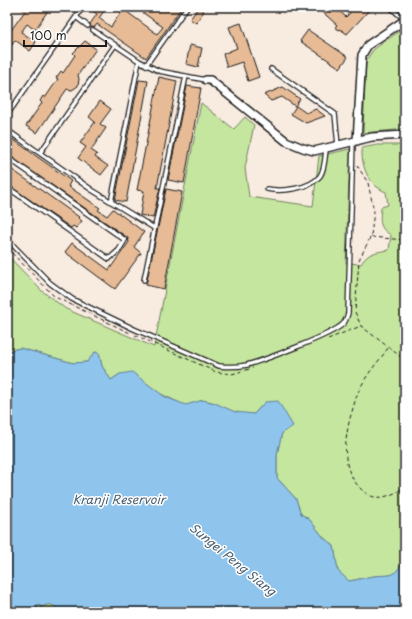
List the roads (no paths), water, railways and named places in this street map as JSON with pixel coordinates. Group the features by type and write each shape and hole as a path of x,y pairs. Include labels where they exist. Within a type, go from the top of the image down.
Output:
{"street":[{"path":"355,142 362,55 368,45 405,20"},
{"path":"206,80 210,80 292,145 314,151 372,137 405,135"}],"lane":[{"path":"7,115 83,7"},
{"path":"146,65 187,7"},
{"path":"390,7 405,20"},
{"path":"76,17 88,26"},
{"path":"93,30 139,61 159,71 206,80"},
{"path":"40,153 115,46"},
{"path":"111,202 139,61"},
{"path":"271,69 335,114 338,145"},
{"path":"144,280 186,76"},
{"path":"7,130 111,202 154,228"},
{"path":"7,239 50,283 72,299 134,329 219,366 232,367 246,365 311,340 336,328 346,320 348,313 352,159 355,142"},
{"path":"267,189 275,191 295,188 316,180 322,170 326,149"},
{"path":"7,158 125,240 119,250 109,259 100,255 7,187"}],"water":[{"name":"Kranji Reservoir","path":"20,348 73,363 87,362 95,352 99,353 102,366 111,380 120,374 132,372 165,397 186,405 203,400 215,403 235,412 254,414 265,402 278,401 293,426 282,433 277,454 277,478 296,499 301,514 309,519 324,538 334,546 338,571 349,581 395,573 405,560 405,612 99,612 88,607 76,611 64,612 51,605 41,608 40,605 37,606 37,612 7,612 7,351"}],"water label":[{"name":"Sungei Peng Siang","path":"233,559"}]}
